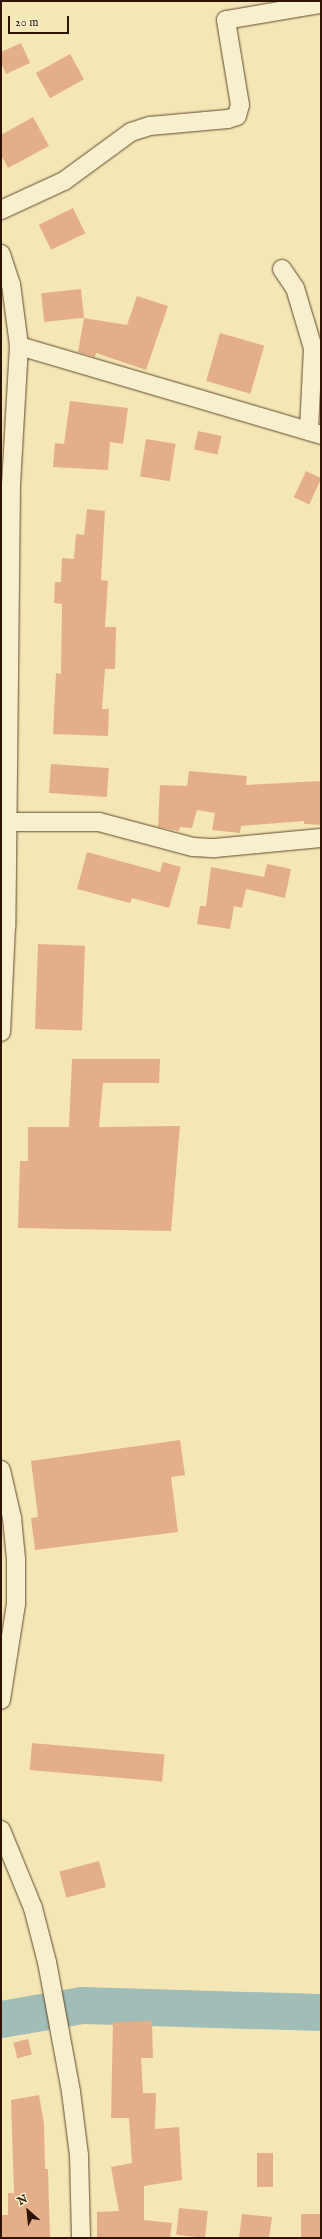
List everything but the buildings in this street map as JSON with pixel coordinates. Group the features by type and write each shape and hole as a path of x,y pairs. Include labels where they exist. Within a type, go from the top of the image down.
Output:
{"street":[{"path":"1,210 64,181 131,132 150,126 228,119 237,116 240,99 226,20 321,4"},
{"path":"1,254 11,284 20,346 11,484 1,1032"},
{"path":"20,346 315,433 313,348 295,288 282,269"},
{"path":"4,822 99,822 193,847 215,848 321,838"},
{"path":"1,1470 12,1525 16,1604 1,1700"},
{"path":"1,1830 33,1908 47,1962 72,2092 79,2155 81,2238"}],"waterway":[{"path":"1,2019 82,2005 321,2012"}]}
